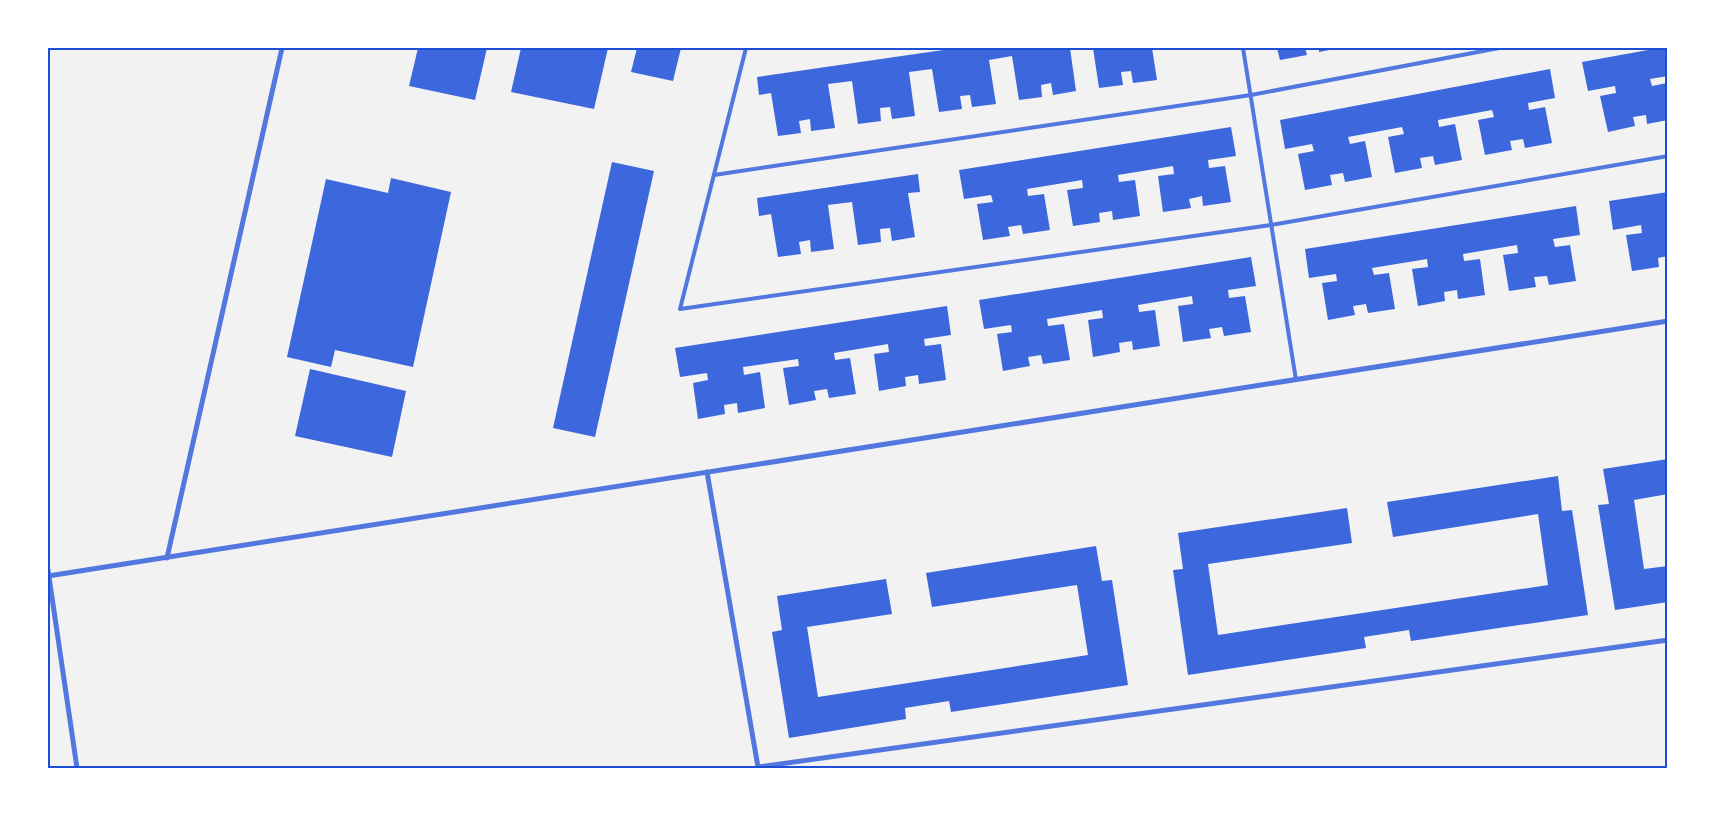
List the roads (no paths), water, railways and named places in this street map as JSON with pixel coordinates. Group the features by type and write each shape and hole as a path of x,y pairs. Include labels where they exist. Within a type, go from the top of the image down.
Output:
{"street":[{"path":"167,558 282,48"},
{"path":"77,768 48,573 167,558 1668,321"},
{"path":"707,472 758,767 1668,640"}],"lane":[{"path":"746,48 680,309 1271,224 1668,156"},
{"path":"1243,48 1296,380"},
{"path":"714,175 1251,95 1499,48"}]}
